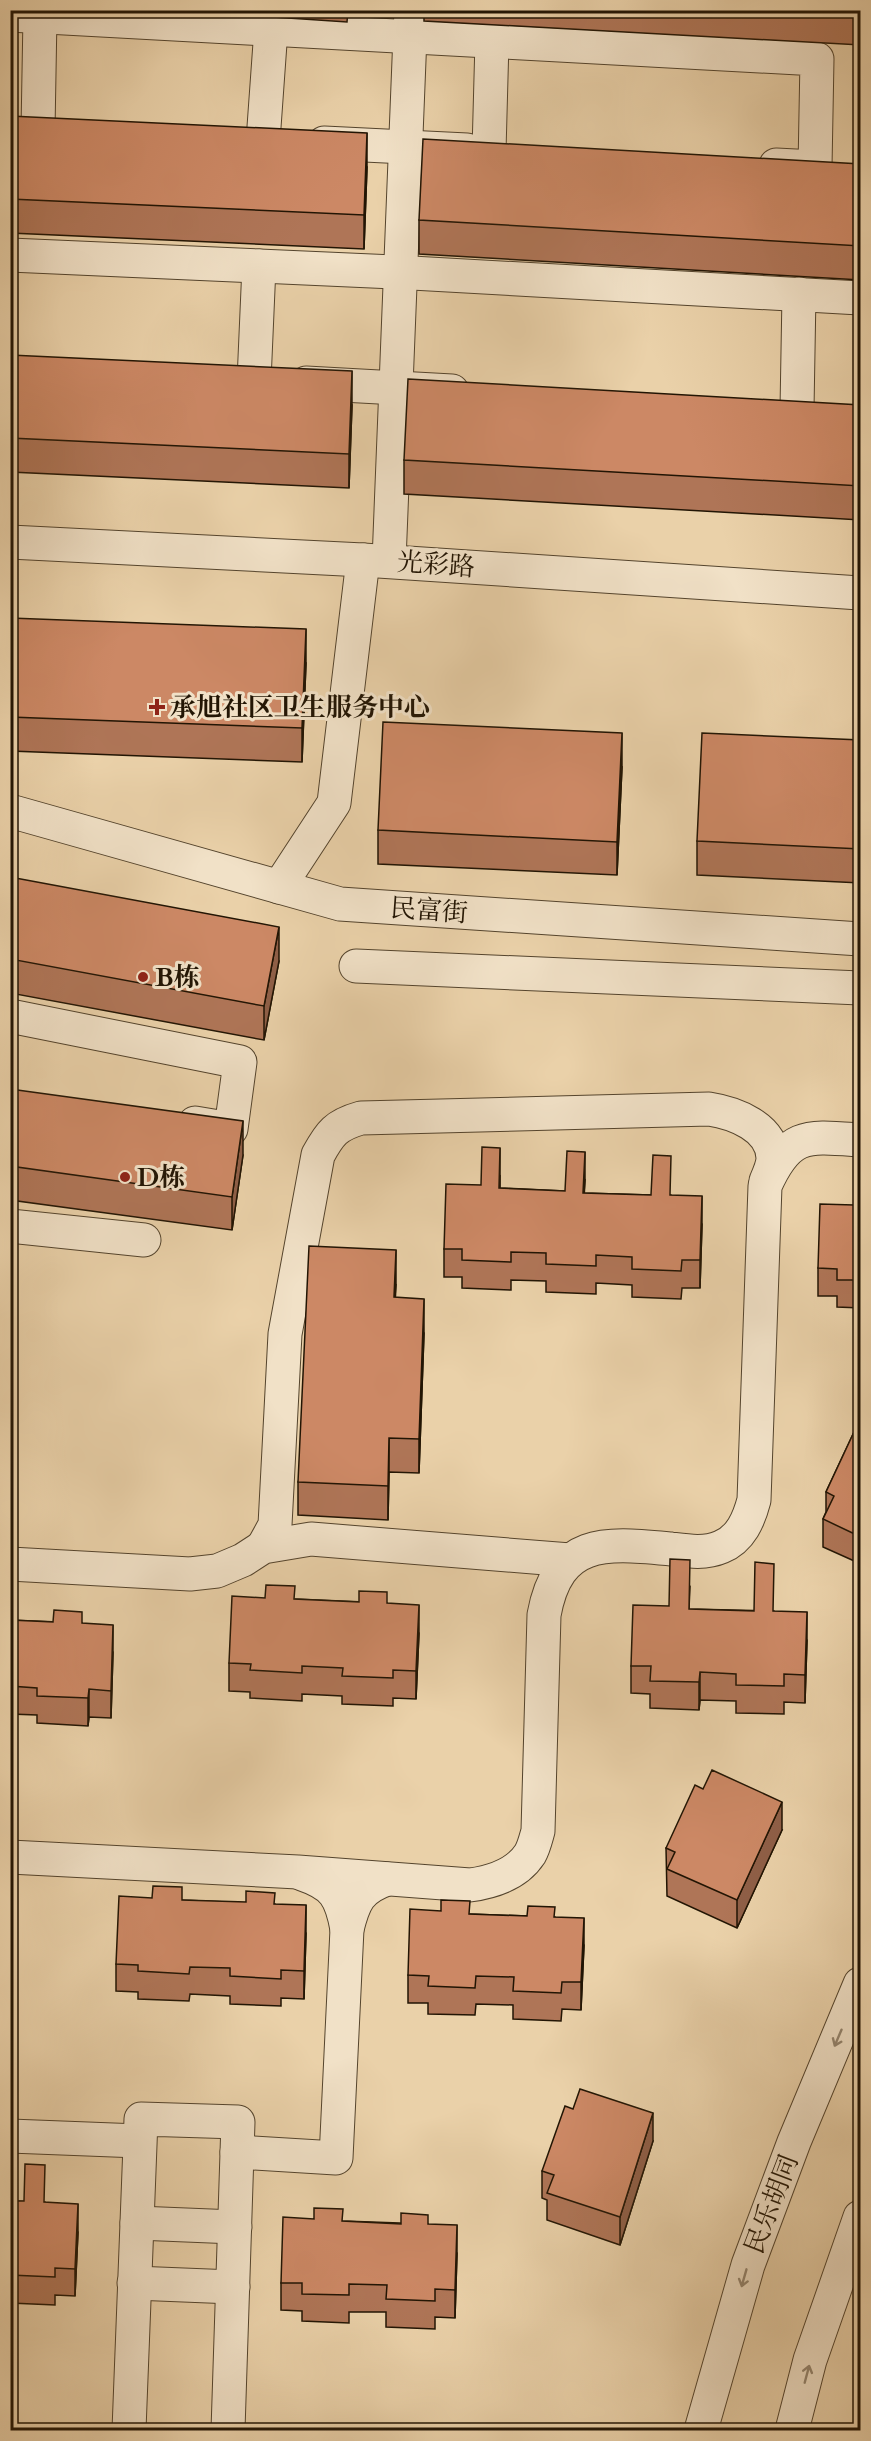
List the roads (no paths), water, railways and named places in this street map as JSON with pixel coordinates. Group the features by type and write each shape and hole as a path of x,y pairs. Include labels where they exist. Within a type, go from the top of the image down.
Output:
{"street":[{"path":"73,132 24,129 25,16 271,29 411,24 492,41 817,59 815,167"},
{"path":"279,887 334,803 376,560 396,388 411,24"},
{"path":"271,29 283,141"},
{"path":"489,151 492,41"},
{"path":"228,139 524,153"},
{"path":"745,164 849,169"},
{"path":"10,255 401,272 861,298"},
{"path":"254,381 259,266"},
{"path":"762,407 813,410 799,294"},
{"path":"219,379 479,392"},
{"name":"光彩路","path":"10,542 376,560 861,593"},
{"name":"民富街","path":"10,811 340,904 861,939"},
{"path":"356,966 861,988"},
{"path":"10,1016 240,1062 231,1129 162,1118"},
{"path":"263,1547 275,1525 285,1334 315,1166 327,1137 342,1123 361,1118 709,1109 727,1112 746,1120 823,1137 861,1140"},
{"path":"10,1857 298,1872 471,1885 491,1882 513,1870 530,1854 538,1830 544,1615 547,1596 554,1580 570,1560 581,1552 599,1547 621,1544 697,1551 721,1547 737,1535 749,1518 754,1500 765,1186 773,1160 770,1145 746,1120"},
{"path":"765,1186 773,1167 785,1151 801,1140 823,1137"},
{"path":"10,1226 144,1240"},
{"path":"10,1564 190,1574 217,1571 243,1560 263,1547 311,1539 570,1560"},
{"path":"486,1552 506,1559 523,1570 534,1585 538,1602 535,1682 542,1701"},
{"path":"298,1872 320,1881 335,1892 343,1906 347,1929"},
{"path":"237,2152 336,2158 347,1929 352,1906 363,1890 387,1879"},
{"name":"民乐胡同","path":"701,2430 748,2265 794,2142 861,1984"},
{"path":"129,2430 141,2119 238,2122 228,2430"},
{"path":"10,2136 139,2141"},
{"path":"792,2430 810,2360 861,2217"},
{"path":"136,2223 235,2227"},
{"path":"134,2283 233,2287"}],"place":[{"name":"承旭社区卫生服务中心","path":"157,707"},
{"name":"B栋","path":"143,977"},
{"name":"D栋","path":"125,1177"}]}
